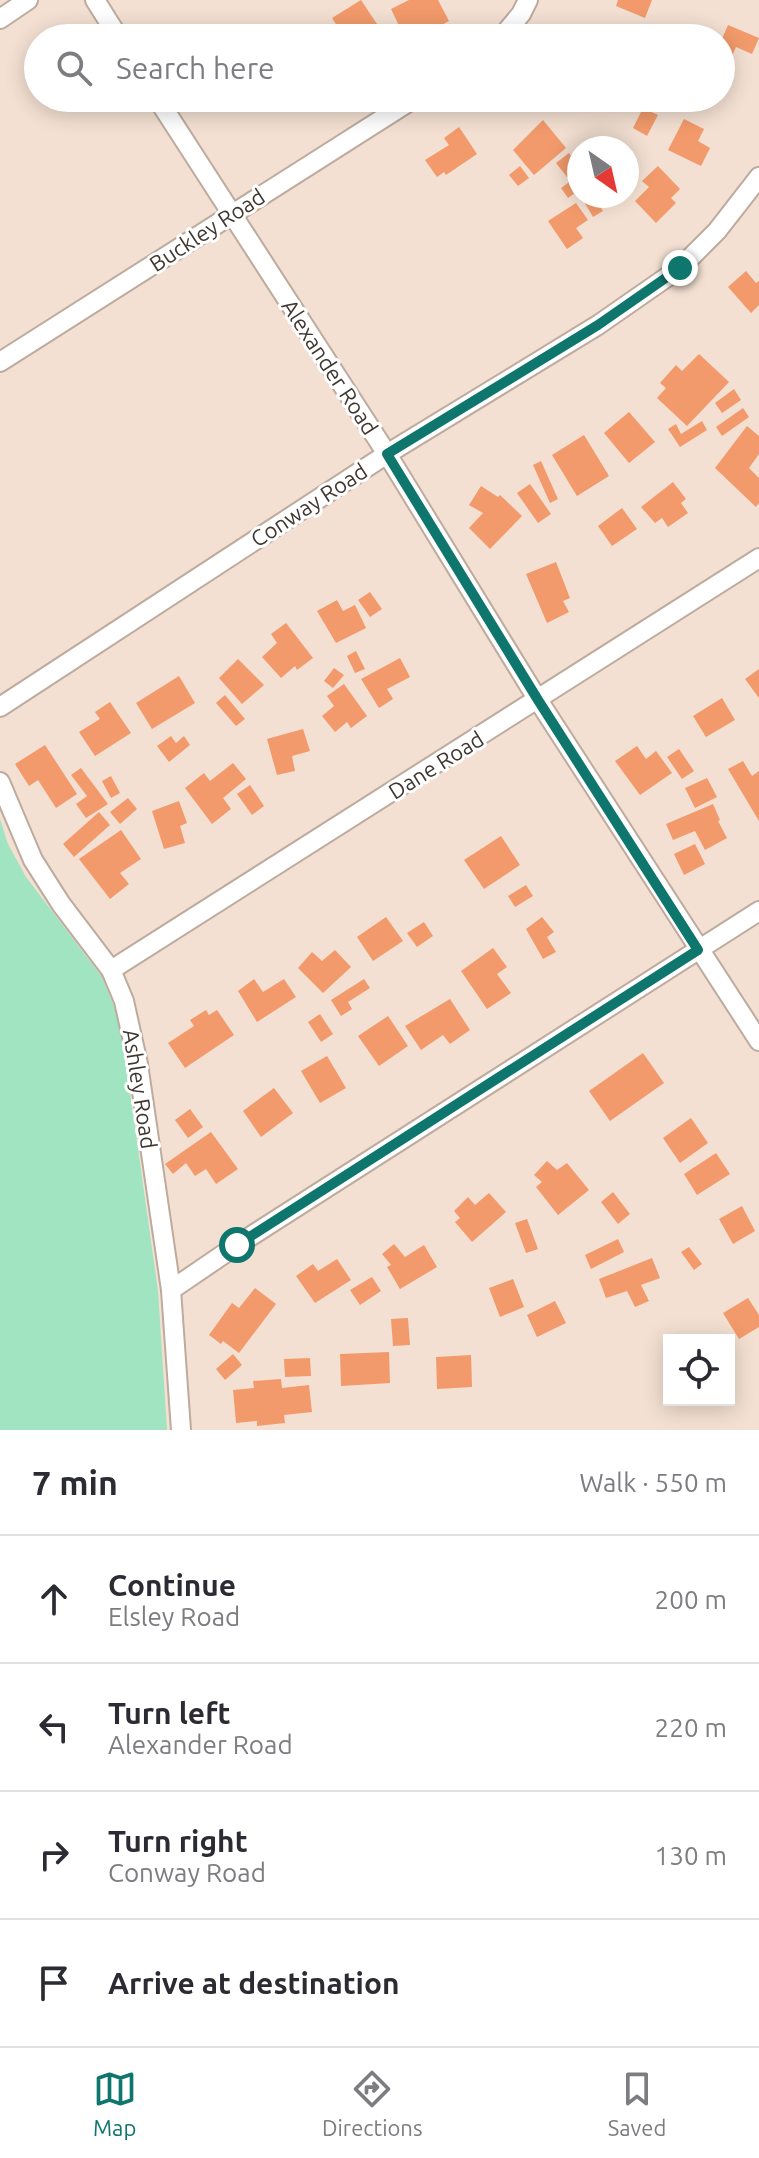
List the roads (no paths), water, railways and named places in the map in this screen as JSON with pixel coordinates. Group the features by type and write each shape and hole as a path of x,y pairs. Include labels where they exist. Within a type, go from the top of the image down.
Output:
{"street":[{"path":"0,19 28,0"},
{"path":"95,0 110,24"},
{"path":"513,24 528,0"},
{"name":"Alexander Road","path":"166,112 387,454 538,700 759,1041"},
{"name":"Buckley Road","path":"0,362 393,112"},
{"name":"Conway Road","path":"0,707 387,454 598,325 680,268 717,231 759,177"},
{"name":"Dane Road","path":"111,970 759,558"},
{"name":"Ashley Road","path":"0,782 33,860 61,904 111,970 124,1001 134,1038 171,1290 181,1430"},
{"path":"171,1290 759,911"}]}
